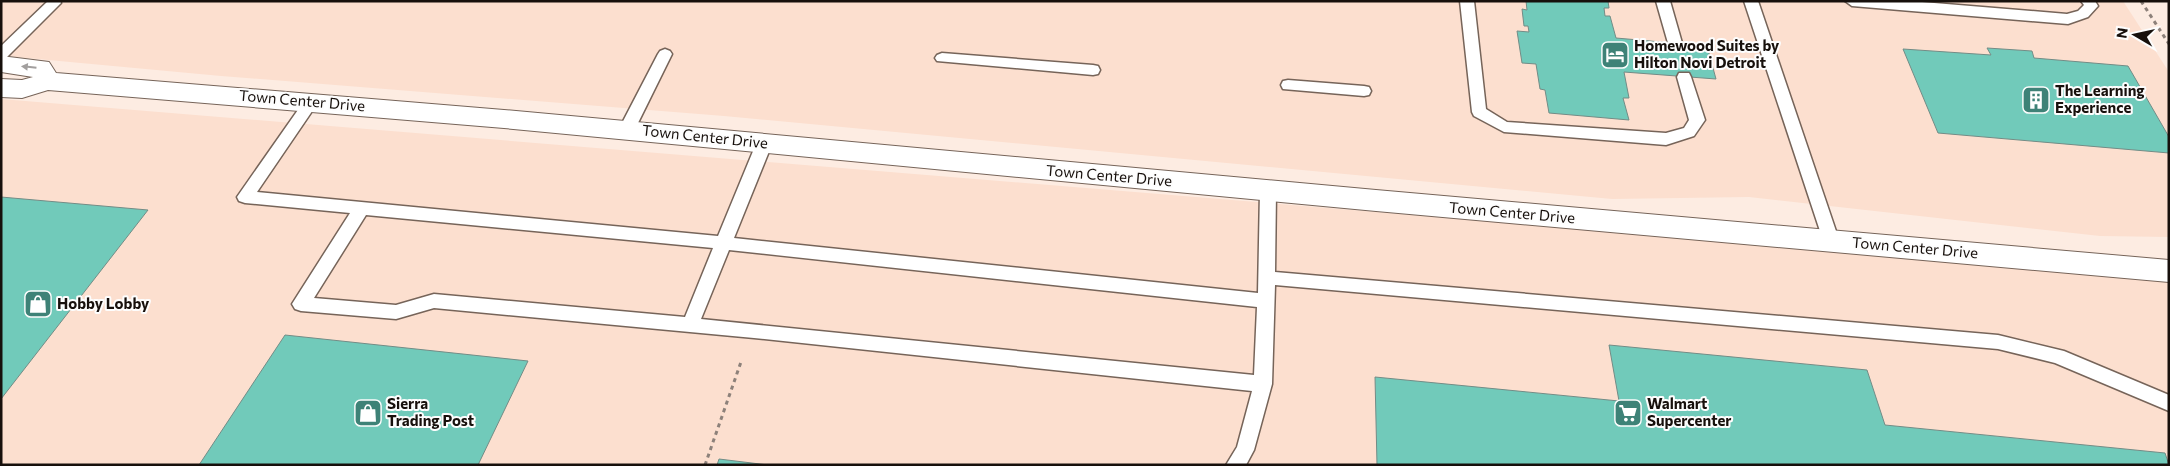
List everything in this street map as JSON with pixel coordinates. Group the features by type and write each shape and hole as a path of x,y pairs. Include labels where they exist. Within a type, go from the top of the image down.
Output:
{"street":[{"path":"1,64 40,68 48,82"},
{"name":"Town Center Drive","path":"1,88 22,89 48,82 312,101 1268,191 2169,271"}],"lane":[{"path":"1467,1 1479,112 1504,127 1666,139 1689,132 1697,120 1684,77"},
{"path":"1663,1 1675,43"},
{"path":"1751,1 1831,240"},
{"path":"1852,1 2068,19 2083,14 2090,6 2088,1"},
{"path":"1,55 54,3"},
{"path":"627,130 665,54"},
{"path":"942,58 1093,70"},
{"path":"1288,85 1364,91"},
{"path":"312,101 245,197 723,243 1266,301"},
{"path":"690,325 764,144"},
{"path":"1235,465 1245,450 1263,384 1268,191"},
{"path":"362,208 301,304 396,312 434,301 690,325 1263,384"},
{"path":"1267,278 1998,342 2058,356 2169,403"}],"path":[{"path":"2141,1 2169,44"},
{"path":"705,465 741,362"}],"shaded area":[{"path":"1,1 2123,1 2169,72 2169,237 2100,236 1749,197 1612,199 724,116 221,76 16,57 1,54"},
{"path":"1,99 2169,277 2169,465 1,465"}],"building":[{"name":"Homewood Suites by Hilton Novi Detroit","path":"1526,1 1608,1 1609,8 1604,8 1605,16 1610,16 1616,38 1707,46 1716,79 1624,72 1629,98 1623,98 1629,120 1549,113 1545,90 1540,89 1536,64 1522,63 1517,31 1529,32 1528,26 1524,26 1522,9 1527,10"},
{"name":"The Learning Experience","path":"1987,48 2032,51 2034,58 2128,66 2169,137 2169,153 1938,133 1903,49 1991,55"},
{"name":"Hobby Lobby","path":"1,197 148,210 1,399"},
{"name":"Sierra Trading Post","path":"285,335 528,361 478,465 199,465"},
{"name":"Walmart Supercenter","path":"1609,345 1867,370 1885,425 2165,453 2169,465 1377,465 1375,377 1619,401"},
{"path":"719,459 768,465 717,465"}],"place":[{"name":"Homewood Suites by Hilton Novi Detroit","path":"1615,55"},
{"name":"The Learning Experience","path":"2036,100"},
{"name":"Hobby Lobby","path":"38,304"},
{"name":"Sierra Trading Post","path":"368,413"},
{"name":"Walmart Supercenter","path":"1628,413"}]}
